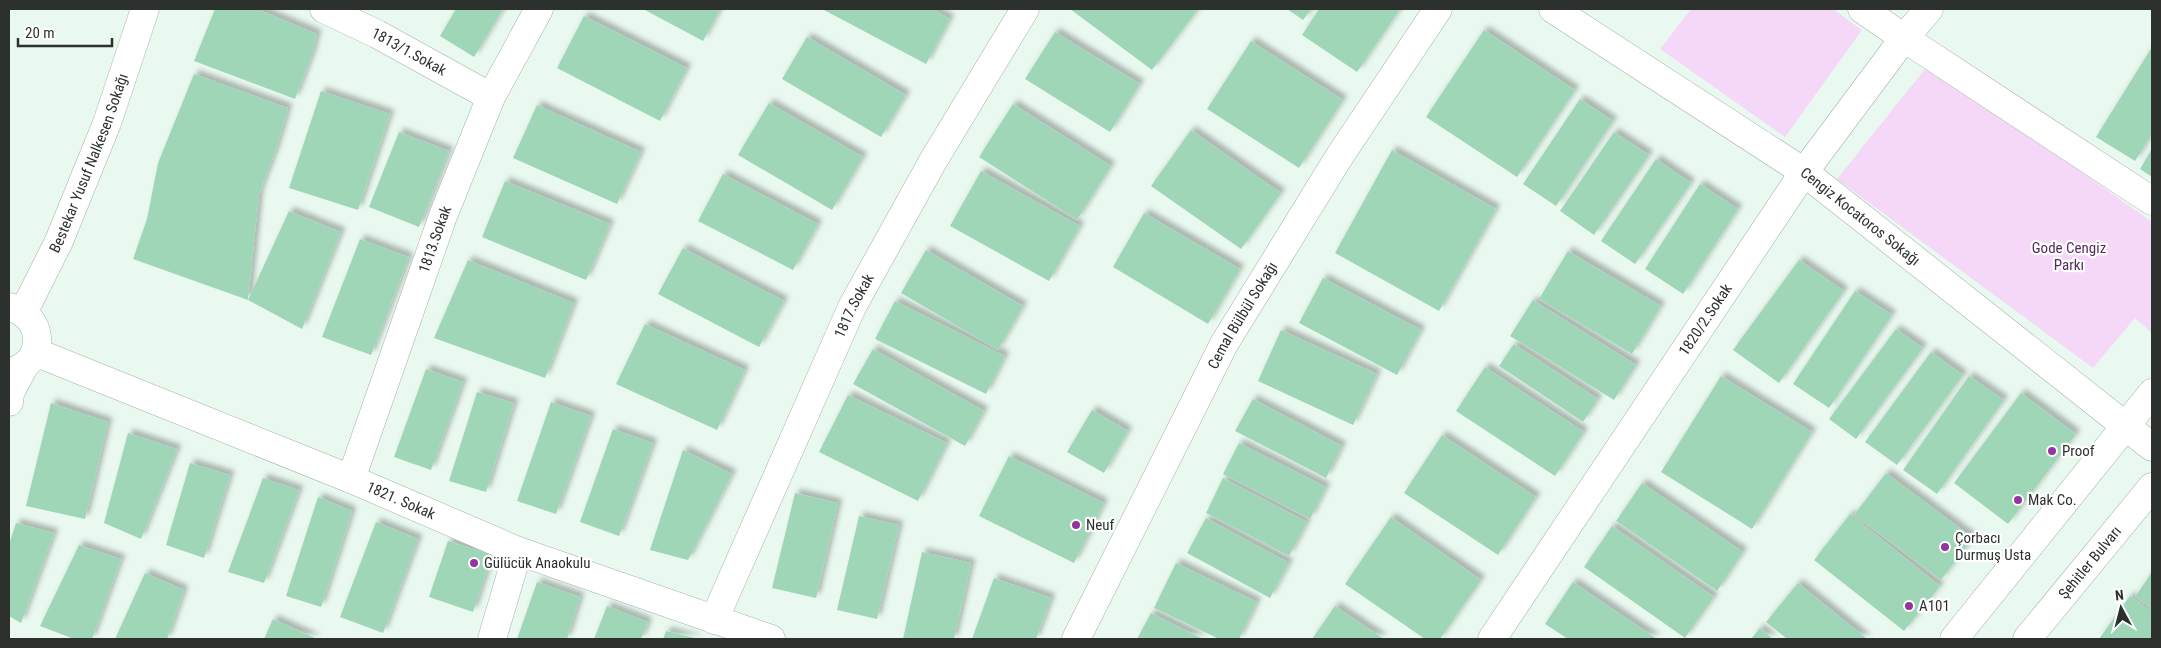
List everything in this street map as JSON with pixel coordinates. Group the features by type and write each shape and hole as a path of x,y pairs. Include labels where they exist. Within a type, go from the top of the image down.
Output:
{"street":[{"name":"Bestekar Yusuf Nalkesen Sokağı","path":"16,310 60,241 107,123 144,9"},
{"name":"1813/1.Sokak","path":"324,9 377,34 491,97"},
{"name":"1813.Sokak","path":"351,479 442,216 491,97 539,9"},
{"name":"1817.Sokak","path":"714,620 852,307 932,161 1025,9"},
{"name":"Cemal Bülbül Sokağı","path":"1076,639 1224,344 1339,157 1438,9"},
{"name":"Cengiz Kocatoros Sokağı","path":"1553,9 1804,172 2152,447"},
{"path":"1862,9 2152,201"},
{"name":"1820/2.Sokak","path":"1492,639 1804,172 1904,38 1929,9"},
{"path":"9,402 10,393 22,363 38,342 36,330 31,320 16,310"},
{"name":"1821. Sokak","path":"22,363 351,479 518,551 771,639"},
{"path":"1954,639 2152,393"},
{"name":"Şehitler Bulvarı","path":"2027,639 2152,487"},
{"path":"492,639 518,551"}],"green space":[{"path":"1691,9 1833,9 1862,30 1785,137 1660,49"},
{"name":"Gode Cengiz Parkı","path":"1929,64 2152,222 2152,333 2135,318 2093,368 1837,179"}],"building":[{"path":"215,9 257,9 317,34 312,54 295,99 194,61"},
{"path":"456,9 503,9 474,57 440,36"},
{"path":"643,9 720,9 703,41"},
{"path":"822,9 932,9 950,19 926,64"},
{"path":"1070,9 1192,9 1196,12 1152,70"},
{"path":"1287,9 1311,9 1303,20"},
{"path":"1319,9 1400,9 1357,72 1302,35"},
{"path":"584,16 687,68 660,121 557,68"},
{"path":"1484,30 1575,90 1517,177 1426,117"},
{"path":"1055,32 1140,84 1110,132 1025,79"},
{"path":"807,37 906,95 881,137 782,79"},
{"path":"1251,41 1343,100 1299,168 1207,109"},
{"path":"2152,47 2152,134 2135,161 2096,137"},
{"path":"194,74 288,108 276,149 259,194 248,300 133,259 147,219 158,163"},
{"path":"321,91 390,114 358,210 289,188"},
{"path":"1580,99 1613,121 1556,206 1523,184"},
{"path":"769,103 863,157 832,210 738,155"},
{"path":"1013,104 1111,166 1077,220 979,157"},
{"path":"537,105 641,152 617,204 513,158"},
{"path":"1191,130 1281,193 1241,249 1151,186"},
{"path":"399,132 449,151 419,227 369,207"},
{"path":"1614,132 1649,155 1594,235 1560,211"},
{"path":"2152,149 2152,177 2140,169"},
{"path":"1392,150 1496,209 1439,311 1335,253"},
{"path":"1656,159 1691,183 1635,264 1601,241"},
{"path":"981,171 1080,226 1049,281 950,226"},
{"path":"723,174 818,224 793,270 698,221"},
{"path":"505,181 610,224 586,280 482,237"},
{"path":"1700,184 1738,209 1683,294 1645,269"},
{"path":"289,211 341,232 302,329 248,300"},
{"path":"1144,213 1240,269 1208,324 1113,267"},
{"path":"360,239 409,257 371,355 322,337"},
{"path":"683,248 784,301 759,347 658,294"},
{"path":"926,250 1023,306 998,350 901,293"},
{"path":"1568,251 1661,306 1632,354 1539,299"},
{"path":"468,260 574,303 545,378 434,338"},
{"path":"1799,260 1844,291 1779,383 1733,350"},
{"path":"1323,278 1421,330 1397,375 1299,323"},
{"path":"1855,291 1892,315 1829,408 1793,384"},
{"path":"1533,300 1636,365 1614,400 1510,336"},
{"path":"895,301 1005,356 986,394 875,339"},
{"path":"645,324 745,370 717,430 616,384"},
{"path":"1896,329 1923,348 1856,439 1829,419"},
{"path":"1281,330 1377,374 1353,425 1258,381"},
{"path":"1514,344 1598,399 1583,422 1499,366"},
{"path":"873,349 984,411 965,446 853,384"},
{"path":"1931,352 1963,375 1897,465 1865,442"},
{"path":"1485,367 1584,432 1555,476 1456,411"},
{"path":"426,369 463,382 431,470 394,457"},
{"path":"1721,376 1812,432 1752,529 1661,472"},
{"path":"1969,376 2004,400 1937,494 1903,470"},
{"path":"477,392 514,403 486,492 449,481"},
{"path":"2021,393 2076,434 2008,524 1954,483"},
{"path":"848,395 947,443 918,501 819,452"},
{"path":"1253,399 1342,446 1326,478 1235,431"},
{"path":"551,402 591,416 556,514 517,501"},
{"path":"51,403 108,422 85,519 26,506"},
{"path":"1092,410 1128,431 1104,473 1067,452"},
{"path":"613,429 653,443 619,536 580,522"},
{"path":"128,433 177,449 141,539 104,523"},
{"path":"1442,435 1536,497 1498,555 1404,493"},
{"path":"1239,443 1326,487 1310,519 1223,474"},
{"path":"683,450 732,474 688,560 650,550"},
{"path":"1009,456 1104,503 1074,563 979,516"},
{"path":"190,463 230,475 204,558 166,545"},
{"path":"1886,473 1973,538 1941,580 1854,515"},
{"path":"263,478 299,490 264,583 228,572"},
{"path":"1223,478 1307,522 1289,556 1206,513"},
{"path":"1642,483 1743,552 1717,591 1616,521"},
{"path":"795,493 838,503 816,598 772,588"},
{"path":"318,497 352,511 321,607 286,596"},
{"path":"1850,514 1940,586 1904,631 1814,560"},
{"path":"859,516 899,525 877,619 837,610"},
{"path":"1391,517 1481,580 1440,639 1425,639 1345,584"},
{"path":"1206,518 1289,563 1270,598 1187,553"},
{"path":"376,522 418,539 383,633 340,617"},
{"path":"16,523 54,533 21,623 9,616 9,544"},
{"path":"1612,526 1714,597 1685,638 1584,567"},
{"path":"448,541 492,555 473,612 429,597"},
{"path":"79,545 121,559 92,639 74,639 40,626"},
{"path":"922,552 971,563 954,639 903,639"},
{"path":"1176,563 1257,602 1239,639 1219,639 1154,608"},
{"path":"2152,572 2152,609 2135,597"},
{"path":"145,573 184,590 167,639 115,639"},
{"path":"994,578 1051,598 1036,639 972,639"},
{"path":"537,582 580,597 567,639 517,639"},
{"path":"1573,582 1657,639 1568,639 1545,624"},
{"path":"1798,583 1867,639 1787,639 1766,622"},
{"path":"2130,596 2152,612 2152,639 2099,639"},
{"path":"607,606 648,622 641,639 594,639"},
{"path":"1335,606 1384,639 1312,639"},
{"path":"1151,613 1203,639 1137,639"},
{"path":"273,619 315,638 315,639 264,639"},
{"path":"1760,628 1773,639 1751,639"},
{"path":"666,631 699,639 663,639"}],"place":[{"name":"Proof","path":"2052,451"},
{"name":"Mak Co.","path":"2018,500"},
{"name":"Neuf","path":"1076,525"},
{"name":"Çorbacı Durmuş Usta","path":"1945,547"},
{"name":"Gülücük Anaokulu","path":"474,563"},
{"name":"A101","path":"1909,606"}]}
